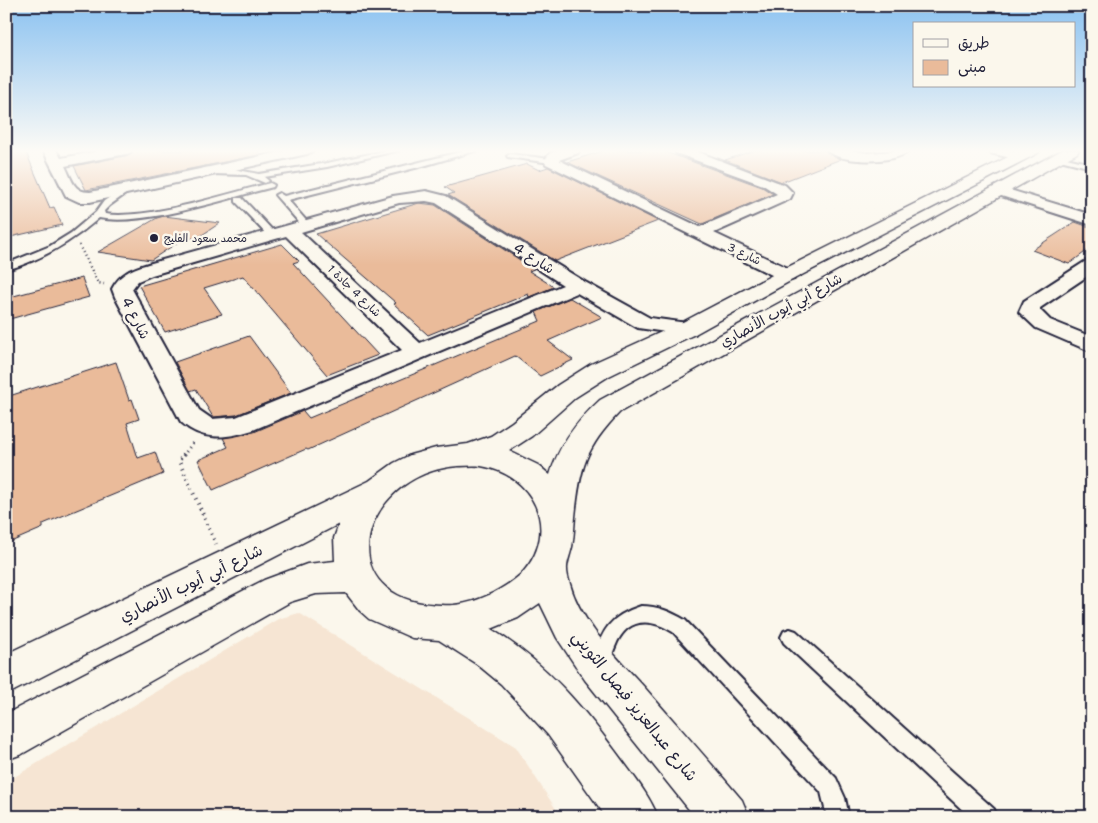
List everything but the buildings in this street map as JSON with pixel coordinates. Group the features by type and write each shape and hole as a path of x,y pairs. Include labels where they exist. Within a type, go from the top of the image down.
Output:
{"street":[{"path":"68,188 75,196 95,197 134,188"},
{"name":"شارع 3","path":"606,188 787,275"},
{"name":"شارع 3","path":"700,233 782,199 785,194 780,188"},
{"name":"شارع أبي أيوب الأنصاري","path":"471,455 501,443 522,429 567,391 584,380 959,188"},
{"name":"شارع أبي أيوب الأنصاري","path":"553,544 569,458 586,429 610,406 912,237 1005,188"},
{"path":"1000,191 1092,220"},
{"name":"شارع 4","path":"578,286 244,424 230,428 209,428 194,421 186,412 122,289 127,280 142,272 403,198 437,197 578,286 645,324 687,329"},
{"path":"910,214 911,218 916,222 939,223"},
{"path":"882,228 900,228 911,233 912,237"},
{"name":"شارع 4 جادة 1","path":"290,231 417,352"},
{"path":"1092,265 1031,305 1029,312 1043,324 1092,345"},
{"path":"645,324 651,336 647,348"},
{"path":"481,455 510,463 534,478 551,499 553,544 537,582 503,608 459,622 414,620 384,608 363,588 358,579 352,564 351,538 360,513 376,491 398,474 422,462 449,456 481,455"},
{"name":"شارع أبي أيوب الأنصاري","path":"6,675 376,491"},
{"name":"شارع عبدالعزيز فيصل الثويني","path":"553,544 549,578 560,607 601,668 725,817"},
{"path":"6,738 277,591 293,584 322,576 358,579"},
{"path":"441,621 508,663 536,689 577,737 634,817"}],"lane":[{"path":"100,213 105,218 131,218 256,188"},
{"path":"273,188 282,199 290,231"},
{"path":"282,199 325,188"},
{"path":"6,268 46,252 74,235 100,213 101,208 107,202 127,190"},
{"path":"239,200 290,231"},
{"path":"601,668 605,644 609,636 629,618 642,614 656,614 672,620 829,785 838,817"},
{"path":"790,637 986,817"}],"path":[{"path":"74,235 98,283 122,289"},
{"path":"209,428 192,442 179,462 226,565"}],"shaded area":[{"path":"299,613 516,747 561,817 6,817 6,782 278,619"}],"place":[{"name":"محمد سعود الفليج","path":"154,238"}]}
